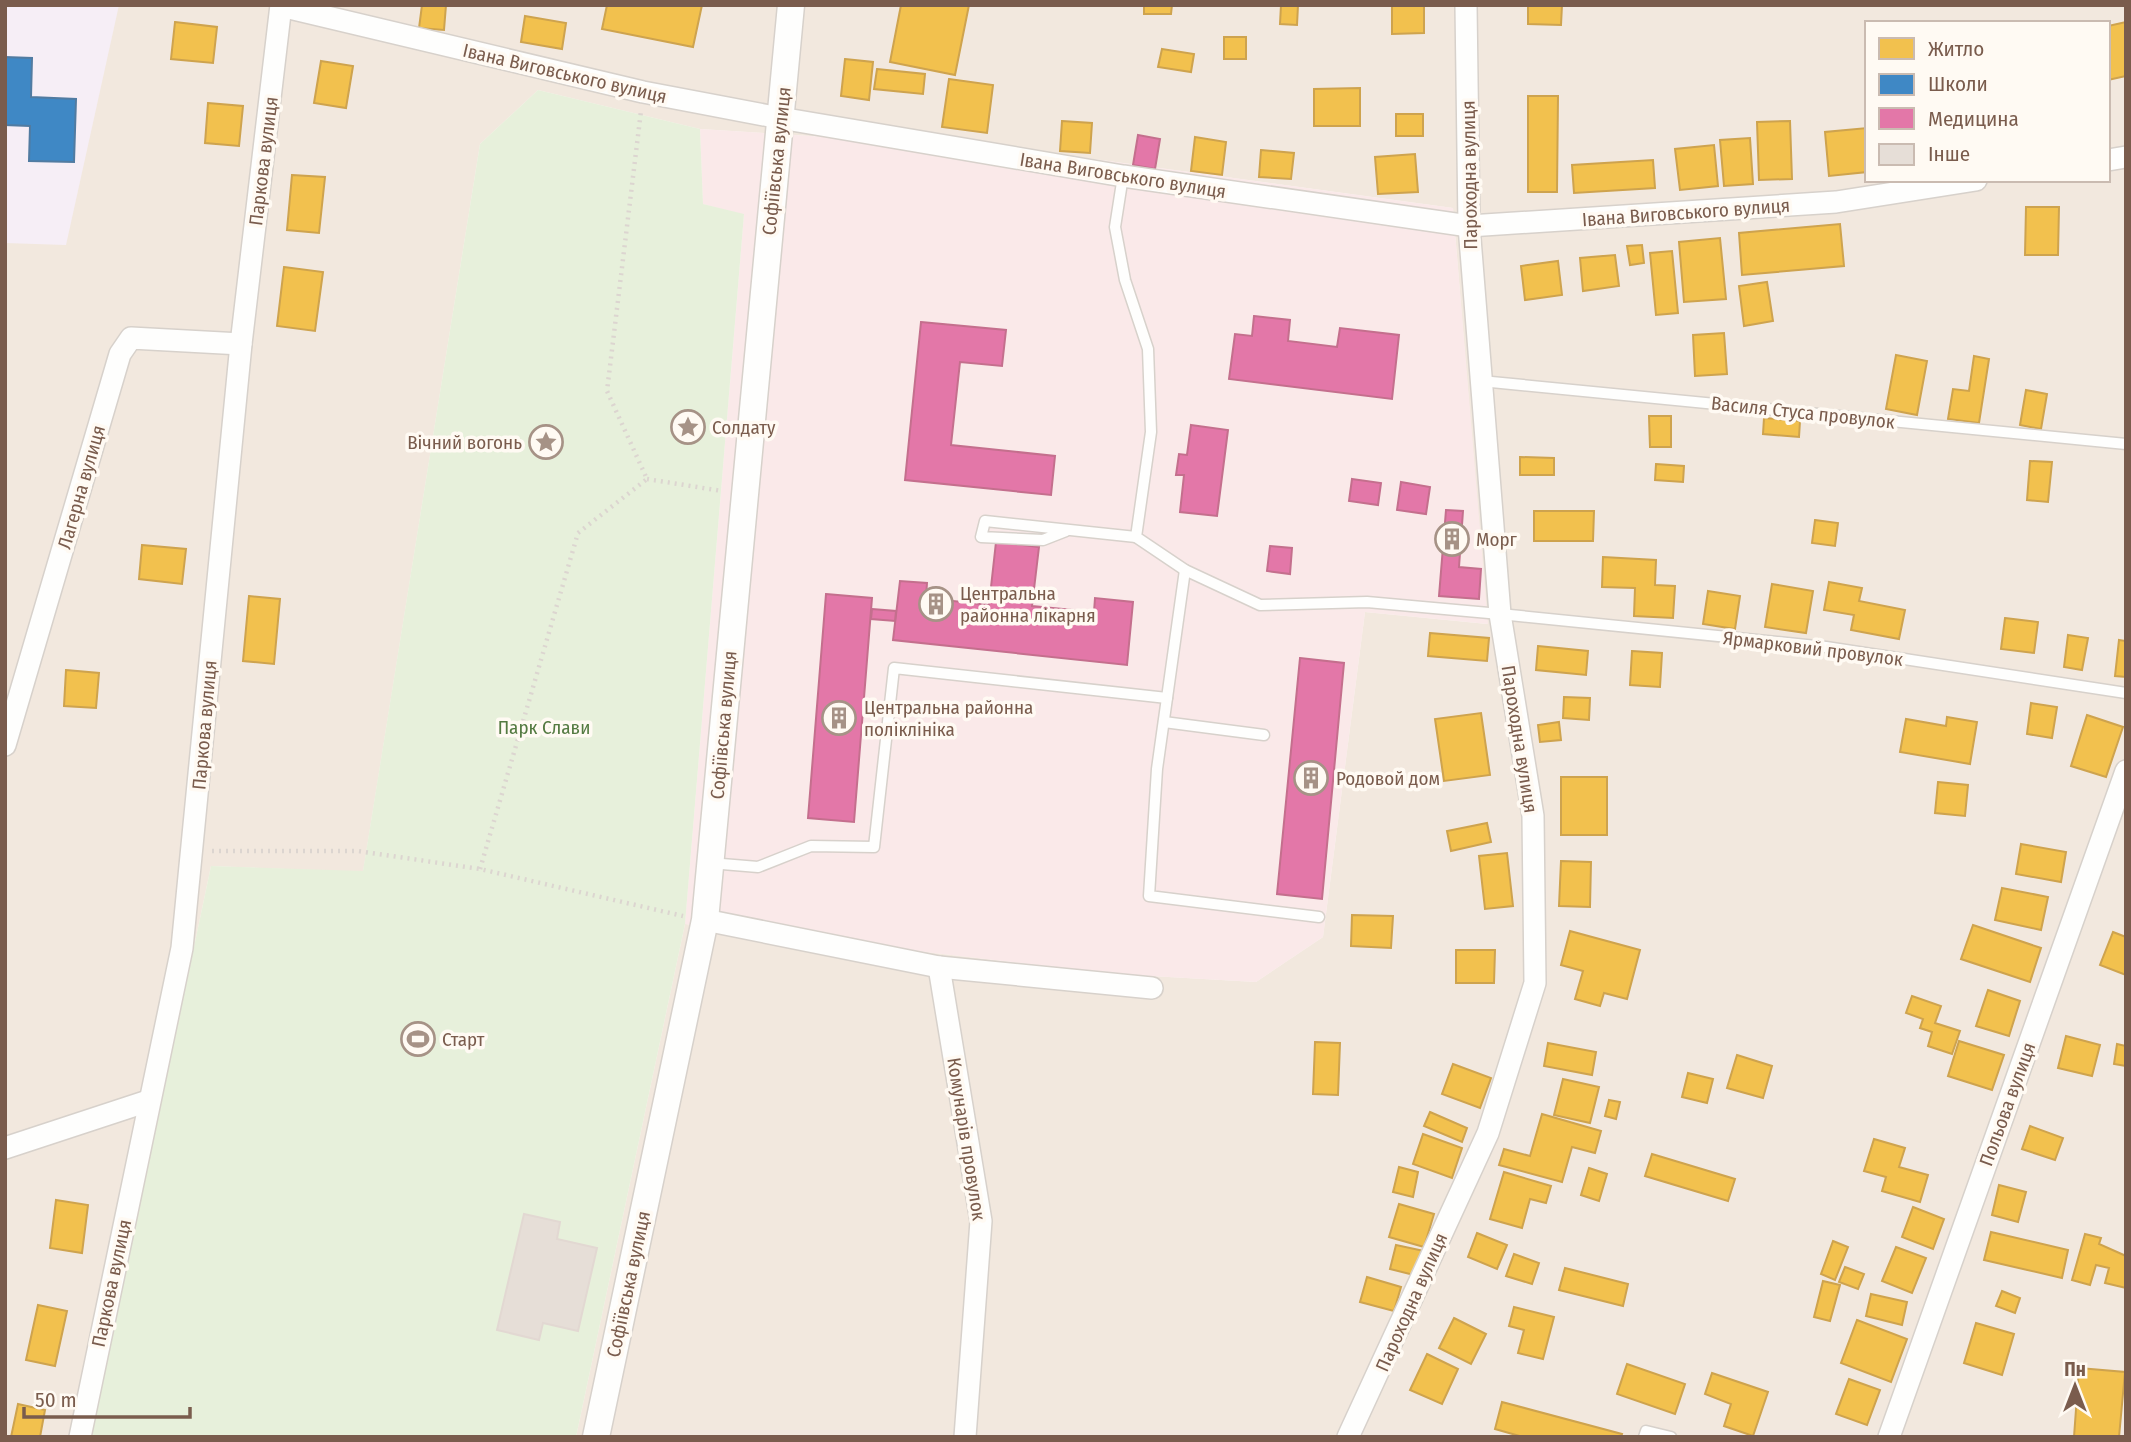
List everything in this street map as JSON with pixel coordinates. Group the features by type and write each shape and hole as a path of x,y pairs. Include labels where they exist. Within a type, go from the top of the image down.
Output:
{"street":[{"name":"Софіївська вулиця","path":"596,1437 705,920 791,5"},
{"name":"Пароходна вулиця","path":"1348,1437 1488,1133 1535,983 1533,816 1500,614 1469,226 1466,5"},
{"name":"Івана Виговського вулиця","path":"281,6 643,92 780,118 1123,176 1469,226 1836,202 1963,182"},
{"name":"Паркова вулиця","path":"79,1437 182,948 241,344 281,6"},
{"name":"Лагерна вулиця","path":"5,745 120,354 131,338 241,344"},
{"name":"Польова вулиця","path":"1889,1437 2126,771"},
{"path":"705,920 939,967 1152,988"},
{"name":"Комунарів провулок","path":"939,967 981,1221 965,1437"},
{"path":"5,1149 148,1101"}],"lane":[{"path":"1066,531 1043,540 981,537 985,521 1136,537 1150,432 1148,349 1125,280 1115,227 1123,176"},
{"name":"Василя Стуса провулок","path":"1481,381 2126,444"},
{"name":"Ярмарковий провулок","path":"1136,537 1185,570 1260,605 1367,602 1826,647 2126,693"},
{"path":"1185,570 1164,722 1149,896 1319,917"},
{"path":"710,863 758,867 811,846 874,847 894,668 1167,698"},
{"path":"1164,722 1264,735"},
{"path":"1644,1437 1646,1432 1671,1437"}],"path":[{"path":"643,92 607,391 646,479"},
{"path":"480,869 578,533 646,479 744,494"},
{"path":"192,851 358,851 480,869 705,920"}],"shaded area":[{"path":"5,5 2126,5 2126,1437 576,1437 685,924 1116,974 1256,982 1323,937 1365,612 1487,624 1453,208 1020,149 700,129 538,90 480,144 363,872 211,866 91,1437 5,1437"},
{"path":"5,5 119,5 66,245 5,243"},
{"path":"700,129 1020,149 1453,208 1488,624 1365,612 1323,937 1256,982 1116,974 685,924 744,215 703,204"}],"green space":[{"name":"Парк Слави","path":"538,90 700,129 703,204 744,214 685,924 576,1437 91,1437 211,866 363,871 480,144"}],"building: Житло":[{"path":"422,5 446,5 444,30 419,28"},
{"path":"607,5 702,5 693,47 602,29"},
{"path":"901,5 969,5 955,75 890,62"},
{"path":"1144,5 1172,5 1171,14 1144,14"},
{"path":"1281,5 1298,5 1297,25 1280,24"},
{"path":"1392,5 1424,5 1424,33 1392,34"},
{"path":"1528,5 1562,5 1561,25 1528,24"},
{"path":"525,16 566,23 562,49 521,42"},
{"path":"175,22 217,27 213,63 171,59"},
{"path":"2126,22 2126,76 2110,80 2110,26"},
{"path":"1224,37 1246,37 1246,59 1224,59"},
{"path":"1162,49 1194,54 1191,72 1158,67"},
{"path":"845,59 873,62 869,100 841,96"},
{"path":"321,61 353,66 346,108 314,103"},
{"path":"877,69 925,74 923,94 874,89"},
{"path":"949,79 993,85 987,133 942,127"},
{"path":"1360,88 1360,126 1314,126 1314,89"},
{"path":"1528,96 1558,96 1557,192 1528,192"},
{"path":"208,103 243,106 239,146 205,143"},
{"path":"1396,114 1423,114 1423,136 1396,136"},
{"path":"1062,121 1092,123 1090,153 1060,151"},
{"path":"1790,121 1792,179 1759,180 1757,122"},
{"path":"1865,128 1865,172 1829,176 1825,132"},
{"path":"1195,137 1226,142 1222,175 1191,171"},
{"path":"1750,138 1753,184 1724,186 1720,140"},
{"path":"1714,145 1718,186 1680,190 1675,149"},
{"path":"1261,150 1294,153 1291,179 1259,177"},
{"path":"1415,154 1418,192 1378,194 1375,157"},
{"path":"1653,160 1655,188 1574,193 1572,165"},
{"path":"292,175 325,177 319,233 287,230"},
{"path":"2026,207 2059,207 2058,255 2025,255"},
{"path":"1840,224 1844,266 1742,275 1739,233"},
{"path":"1720,238 1726,299 1684,302 1679,242"},
{"path":"1642,245 1644,263 1630,265 1627,246"},
{"path":"1672,251 1678,313 1656,315 1650,253"},
{"path":"1615,255 1619,286 1583,291 1580,258"},
{"path":"1558,261 1562,295 1525,300 1521,266"},
{"path":"284,267 323,272 315,331 277,326"},
{"path":"1767,282 1773,321 1744,326 1739,286"},
{"path":"1724,333 1727,374 1695,376 1693,335"},
{"path":"1896,355 1927,361 1917,415 1886,409"},
{"path":"1974,356 1989,359 1979,423 1948,419 1953,389 1969,391"},
{"path":"2026,390 2047,394 2041,429 2020,425"},
{"path":"1649,416 1671,416 1671,447 1650,447"},
{"path":"1764,418 1800,421 1799,437 1763,434"},
{"path":"1520,457 1554,458 1554,475 1520,475"},
{"path":"2030,461 2052,462 2048,502 2027,500"},
{"path":"1656,464 1684,466 1683,482 1655,480"},
{"path":"1534,511 1594,511 1593,541 1534,541"},
{"path":"1815,520 1838,523 1835,546 1812,543"},
{"path":"142,545 186,549 182,584 139,579"},
{"path":"1603,557 1656,560 1655,585 1675,586 1673,618 1634,616 1635,588 1602,587"},
{"path":"1829,582 1862,588 1859,601 1905,610 1899,639 1851,630 1854,615 1824,610"},
{"path":"1772,584 1813,591 1806,633 1765,627"},
{"path":"1708,591 1740,596 1735,629 1703,624"},
{"path":"249,596 280,599 274,664 243,661"},
{"path":"2005,618 2038,622 2034,653 2001,649"},
{"path":"1430,633 1489,638 1487,661 1428,656"},
{"path":"2068,635 2088,638 2082,670 2064,667"},
{"path":"2119,640 2126,641 2126,677 2115,676"},
{"path":"1538,646 1588,651 1586,675 1536,670"},
{"path":"1632,651 1662,653 1660,687 1630,685"},
{"path":"66,670 99,673 96,708 64,706"},
{"path":"1564,697 1590,698 1589,720 1563,718"},
{"path":"2031,703 2057,707 2052,738 2027,734"},
{"path":"1481,713 1490,775 1444,781 1435,719"},
{"path":"2087,715 2123,727 2106,777 2071,766"},
{"path":"1947,717 1977,722 1970,764 1900,752 1906,719 1946,726"},
{"path":"1559,722 1561,740 1540,742 1538,725"},
{"path":"1561,777 1607,777 1607,835 1561,835"},
{"path":"1938,782 1968,785 1965,816 1935,813"},
{"path":"1487,823 1491,842 1451,851 1447,831"},
{"path":"2021,844 2066,852 2061,882 2016,874"},
{"path":"1507,853 1513,906 1485,909 1479,856"},
{"path":"1561,861 1591,862 1590,907 1559,906"},
{"path":"2002,888 2048,897 2041,930 1995,920"},
{"path":"1352,915 1393,916 1391,948 1351,946"},
{"path":"1973,925 2041,948 2030,982 1961,959"},
{"path":"1570,931 1640,950 1627,999 1604,993 1600,1006 1575,999 1583,971 1561,965"},
{"path":"2113,932 2126,937 2126,975 2100,965"},
{"path":"1456,950 1495,950 1494,983 1456,983"},
{"path":"1988,990 2020,1001 2009,1036 1976,1026"},
{"path":"1912,996 1941,1006 1935,1023 1960,1031 1952,1054 1928,1046 1932,1032 1920,1028 1923,1019 1906,1013"},
{"path":"2066,1036 2100,1045 2092,1076 2058,1068"},
{"path":"1959,1041 2004,1055 1992,1090 1948,1076"},
{"path":"1315,1042 1340,1043 1338,1095 1313,1094"},
{"path":"1548,1043 1596,1052 1592,1075 1544,1066"},
{"path":"2117,1044 2126,1046 2126,1066 2114,1064"},
{"path":"1737,1055 1772,1066 1763,1098 1727,1088"},
{"path":"1453,1064 1491,1078 1480,1108 1442,1094"},
{"path":"1688,1073 1713,1079 1707,1103 1682,1097"},
{"path":"1563,1079 1599,1087 1590,1123 1554,1115"},
{"path":"1609,1100 1620,1102 1616,1119 1605,1116"},
{"path":"1430,1112 1467,1128 1462,1142 1424,1126"},
{"path":"1542,1114 1601,1131 1595,1153 1572,1147 1562,1182 1499,1165 1504,1149 1530,1156"},
{"path":"2030,1126 2063,1138 2055,1160 2022,1149"},
{"path":"1423,1134 1462,1148 1452,1178 1413,1164"},
{"path":"1874,1139 1905,1148 1899,1167 1928,1175 1920,1202 1882,1191 1886,1177 1864,1171"},
{"path":"1652,1154 1735,1179 1728,1201 1645,1176"},
{"path":"1399,1167 1418,1172 1413,1197 1393,1192"},
{"path":"1589,1168 1607,1174 1599,1201 1581,1195"},
{"path":"1504,1172 1551,1186 1546,1203 1530,1199 1522,1228 1490,1219"},
{"path":"1999,1185 2026,1192 2018,1222 1992,1215"},
{"path":"56,1200 88,1205 82,1253 50,1248"},
{"path":"1399,1204 1434,1214 1424,1247 1389,1237"},
{"path":"1913,1207 1944,1219 1933,1249 1902,1237"},
{"path":"1991,1232 2068,1250 2062,1278 1984,1260"},
{"path":"1477,1233 1507,1245 1497,1269 1468,1257"},
{"path":"2085,1234 2101,1238 2099,1244 2126,1256 2126,1288 2105,1283 2109,1268 2096,1265 2090,1285 2072,1280"},
{"path":"1833,1241 1848,1247 1835,1280 1821,1274"},
{"path":"1396,1245 1424,1251 1418,1276 1390,1269"},
{"path":"1896,1247 1926,1258 1912,1293 1882,1281"},
{"path":"1514,1254 1539,1263 1532,1284 1506,1276"},
{"path":"1845,1267 1864,1274 1858,1289 1839,1282"},
{"path":"1565,1268 1628,1284 1623,1306 1559,1290"},
{"path":"1367,1277 1401,1287 1394,1311 1360,1302"},
{"path":"1823,1281 1840,1285 1830,1321 1814,1317"},
{"path":"2002,1291 2020,1298 2015,1313 1996,1306"},
{"path":"1871,1294 1907,1302 1902,1325 1866,1316"},
{"path":"38,1305 67,1311 55,1366 26,1360"},
{"path":"1514,1307 1554,1317 1543,1359 1518,1353 1524,1330 1509,1326"},
{"path":"1454,1318 1486,1334 1471,1364 1439,1348"},
{"path":"1857,1320 1907,1339 1891,1382 1841,1363"},
{"path":"1976,1323 2014,1334 2002,1375 1964,1363"},
{"path":"1427,1354 1458,1369 1442,1404 1410,1390"},
{"path":"1627,1364 1685,1384 1675,1414 1617,1394"},
{"path":"2079,1368 2125,1372 2119,1437 2074,1437"},
{"path":"1712,1373 1768,1392 1753,1436 1724,1426 1731,1404 1705,1394"},
{"path":"1849,1379 1880,1390 1867,1425 1836,1414"},
{"path":"1502,1402 1622,1434 1621,1437 1523,1437 1495,1429"},
{"path":"18,1404 45,1410 40,1437 11,1437"}],"building: Школи":[{"path":"5,57 32,58 31,97 76,99 74,162 29,161 30,126 5,125"}],"building: Медицина":[{"path":"1138,135 1160,139 1155,169 1133,165"},
{"path":"1254,316 1290,320 1288,341 1337,347 1340,328 1399,335 1392,399 1229,379 1235,334 1252,336"},
{"path":"921,322 1006,330 1002,366 960,362 951,445 1055,456 1051,495 905,480"},
{"path":"1191,425 1228,430 1217,516 1180,512 1184,475 1176,475 1179,454 1187,455"},
{"path":"1352,479 1381,483 1378,505 1349,501"},
{"path":"1401,482 1430,487 1426,514 1397,510"},
{"name":"Морг","path":"1446,510 1463,511 1459,567 1481,569 1479,599 1439,596"},
{"name":"Центральна районна лікарня","path":"996,542 1039,547 1032,606 1094,612 1095,598 1133,602 1127,665 893,640 900,581 927,583 926,598 989,605"},
{"path":"1270,546 1292,548 1290,574 1267,571"},
{"name":"Центральна районна поліклініка","path":"826,594 872,598 854,822 808,818"},
{"path":"872,609 896,611 895,621 871,619"},
{"name":"Родовой дом","path":"1300,658 1344,663 1322,899 1277,894"}],"building: Інше":[{"path":"524,1214 560,1222 557,1239 597,1248 578,1331 543,1323 539,1340 497,1330"}],"place":[{"name":"Солдату","path":"688,427"},
{"name":"Вічний вогонь","path":"546,442"},
{"name":"Морг","path":"1452,539"},
{"name":"Центральна районна лікарня","path":"936,604"},
{"name":"Центральна районна поліклініка","path":"839,718"},
{"name":"Родовой дом","path":"1311,778"},
{"name":"Старт","path":"418,1039"}]}
